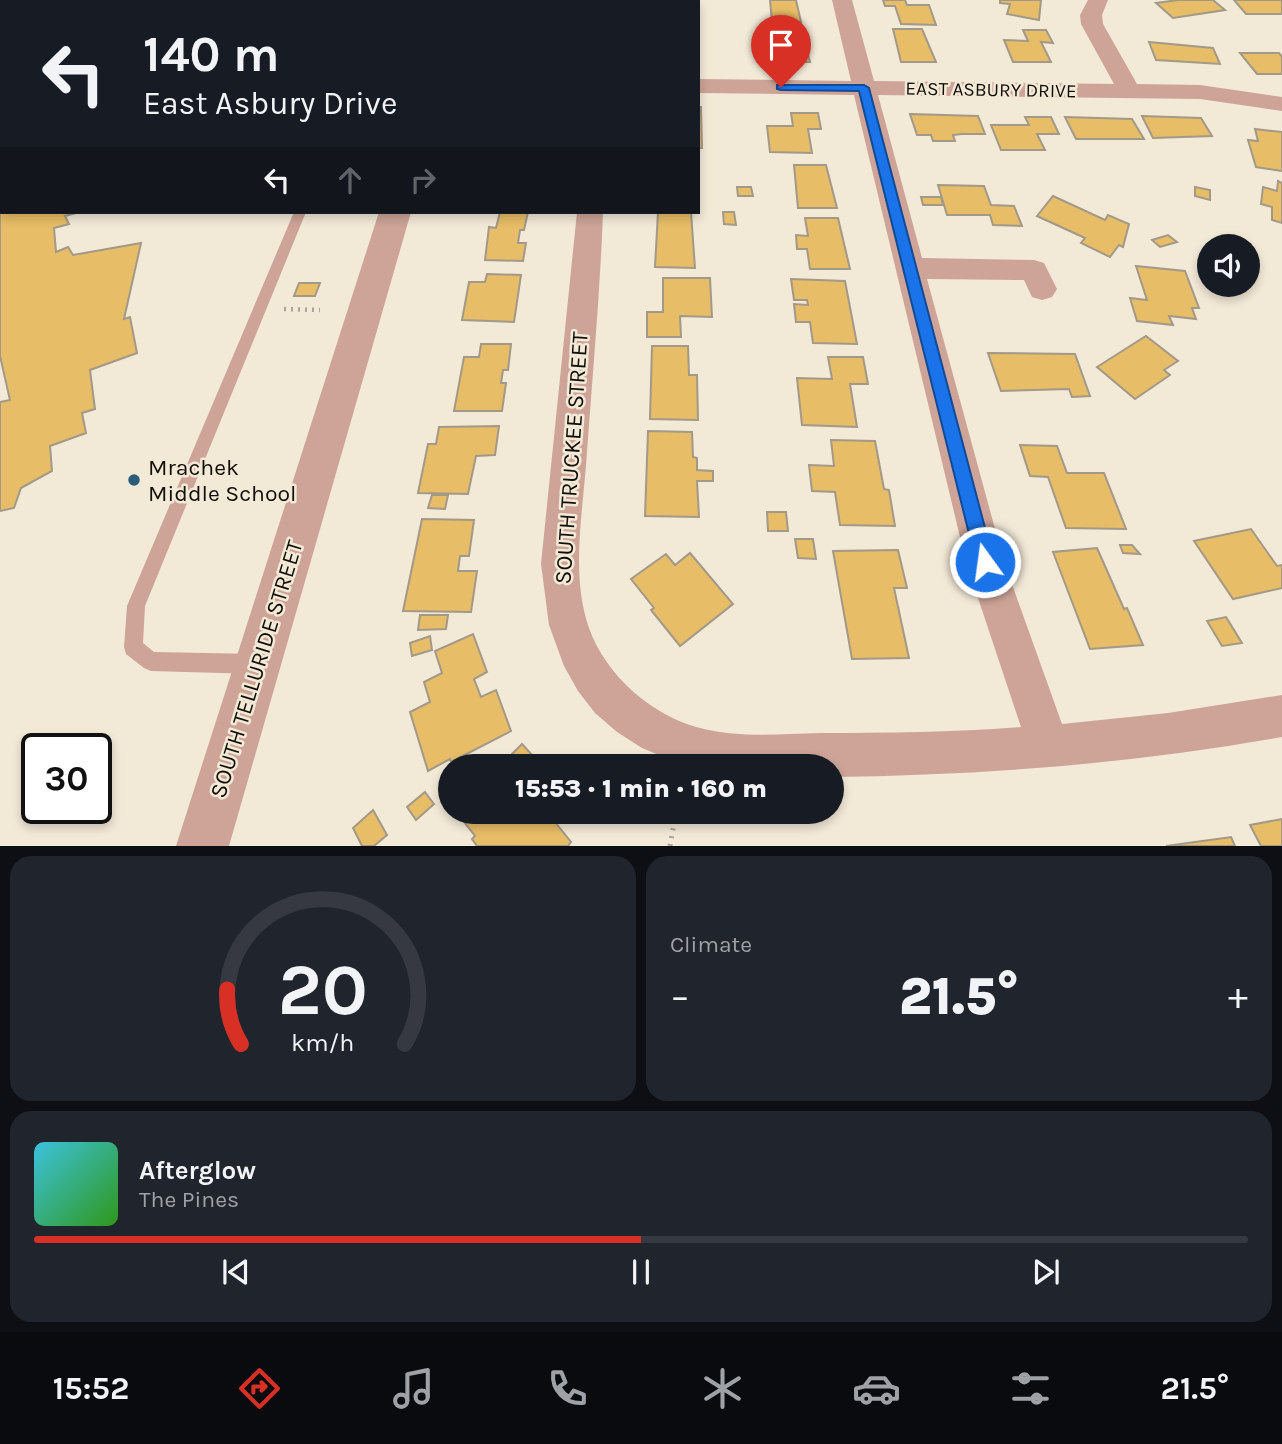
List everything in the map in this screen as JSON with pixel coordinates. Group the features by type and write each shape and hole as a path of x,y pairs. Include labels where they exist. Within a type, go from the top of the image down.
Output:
{"street":[{"path":"842,0 985,562 1049,747"},
{"path":"1098,0 1091,15 1092,24 1129,91"},
{"name":"EAST ASBURY DRIVE","path":"700,86 1200,92 1282,104"},
{"name":"SOUTH TELLURIDE STREET","path":"202,845 394,214"},
{"name":"SOUTH TRUCKEE STREET","path":"590,214 560,564 560,599 570,634 586,668 611,699 651,730 689,747 740,755 931,755 1082,745 1226,727 1282,716"},
{"path":"910,268 1034,270 1042,289"}],"lane":[{"path":"257,664 151,661 134,647 136,607 299,214"}],"path":[{"path":"276,309 320,310"},
{"path":"670,845 674,824"}],"building":[{"path":"770,0 796,0 801,22 772,22"},
{"path":"883,0 905,0 907,5 929,5 936,25 901,24 895,6 885,6"},
{"path":"1000,0 1041,0 1039,20 1007,14 1010,4 1000,3"},
{"path":"1213,0 1225,10 1173,18 1156,3"},
{"path":"1234,0 1282,0 1282,14 1246,14"},
{"path":"774,27 801,28 810,62 778,62"},
{"path":"893,29 922,29 936,62 901,62"},
{"path":"1023,30 1046,30 1053,43 1041,42 1051,62 1013,62 1004,40 1028,41"},
{"path":"1149,42 1213,48 1220,64 1156,60"},
{"path":"1240,53 1279,53 1282,57 1282,74 1257,74"},
{"path":"700,107 701,107 700,148"},
{"path":"791,113 818,113 821,129 808,129 812,153 770,152 767,126 793,126"},
{"path":"910,114 978,116 985,134 953,135 955,141 933,141 931,135 917,135"},
{"path":"1142,116 1201,118 1212,136 1153,138"},
{"path":"1025,117 1051,117 1059,134 1037,134 1045,150 1001,150 991,125 1029,125"},
{"path":"1065,117 1132,119 1144,139 1076,139"},
{"path":"1255,129 1282,132 1282,171 1256,167 1248,140 1258,141"},
{"path":"794,165 826,165 837,208 798,208"},
{"path":"1278,181 1282,183 1282,223 1272,220 1272,207 1261,204 1263,187 1277,191"},
{"path":"938,185 984,186 991,205 1014,206 1022,226 993,225 990,215 947,215"},
{"path":"737,187 751,187 753,196 738,196"},
{"path":"1195,187 1210,190 1210,200 1195,196"},
{"path":"1053,196 1105,220 1108,215 1129,224 1123,247 1119,245 1110,257 1081,243 1085,238 1037,216"},
{"path":"921,197 941,197 943,205 923,205"},
{"path":"723,212 734,212 736,225 724,224"},
{"name":"Mrachek Middle School","path":"0,214 72,214 65,216 69,224 54,228 56,252 68,247 73,255 141,243 124,319 130,317 137,353 90,370 95,409 82,413 86,433 50,446 52,471 21,488 14,508 0,511 0,402 10,400 0,356"},
{"path":"500,214 528,214 524,230 520,230 518,243 526,243 523,261 485,260 489,227 496,228"},
{"path":"658,214 691,214 695,268 655,267"},
{"path":"805,218 838,218 850,269 810,269 807,249 797,249 796,235 808,236"},
{"path":"1168,235 1177,242 1160,247 1152,240"},
{"path":"1136,266 1185,271 1199,308 1192,308 1196,319 1169,316 1173,325 1137,321 1130,298 1147,300"},
{"path":"487,274 521,275 514,322 462,320 469,282 485,282"},
{"path":"663,278 710,278 712,317 680,316 681,337 647,337 647,312 663,312"},
{"path":"791,279 845,281 857,344 813,343 810,322 796,322 794,304 808,305 807,300 794,300"},
{"path":"299,283 320,283 315,296 294,296"},
{"path":"1146,336 1178,361 1164,370 1170,375 1135,399 1097,367"},
{"path":"481,344 511,344 508,370 503,370 501,383 506,383 502,411 454,411 464,357 479,357"},
{"path":"652,346 688,346 689,375 697,375 698,420 650,419"},
{"path":"988,353 1075,354 1090,396 1072,397 1069,389 1001,391"},
{"path":"828,357 863,357 868,384 850,384 857,427 802,425 797,378 832,379"},
{"path":"499,426 495,455 476,456 468,494 418,493 428,444 436,444 439,427"},
{"path":"648,431 692,432 693,457 697,458 697,470 713,471 713,481 697,481 699,517 645,516"},
{"path":"831,440 875,441 884,489 889,490 895,526 840,525 835,492 812,491 809,465 834,466"},
{"path":"1020,445 1057,446 1067,473 1104,473 1126,529 1066,528 1048,477 1030,476"},
{"path":"432,495 448,495 445,509 428,508"},
{"path":"767,512 786,512 788,531 768,531"},
{"path":"422,519 474,520 469,556 460,556 458,571 477,571 471,612 403,611"},
{"path":"1251,529 1277,566 1282,565 1282,588 1233,599 1194,541"},
{"path":"795,539 813,539 816,559 798,558"},
{"path":"1120,545 1132,545 1140,554 1123,553"},
{"path":"1097,548 1143,645 1090,649 1053,552"},
{"path":"898,550 907,588 894,588 909,658 852,659 833,551"},
{"path":"690,553 733,604 680,646 651,610 654,608 631,579 666,554 675,565"},
{"path":"420,615 448,615 446,629 418,630"},
{"path":"1226,617 1242,643 1222,646 1207,621"},
{"path":"473,634 487,672 474,679 481,697 496,690 511,731 466,754 438,754 438,766 428,771 410,712 430,702 424,682 442,673 435,651"},
{"path":"430,636 432,650 412,656 410,643"},
{"path":"522,744 531,754 512,754"},
{"path":"425,792 434,804 416,820 407,807"},
{"path":"373,810 387,835 374,846 362,846 353,828"},
{"path":"1282,819 1282,846 1261,846 1250,825"},
{"path":"466,824 557,824 571,842 568,846 477,846 472,839 475,836"},
{"path":"1231,837 1235,846 1166,846"}],"place":[{"name":"Mrachek Middle School","path":"134,480"}],"route":[{"path":"781,87 864,88 985,562"}]}
